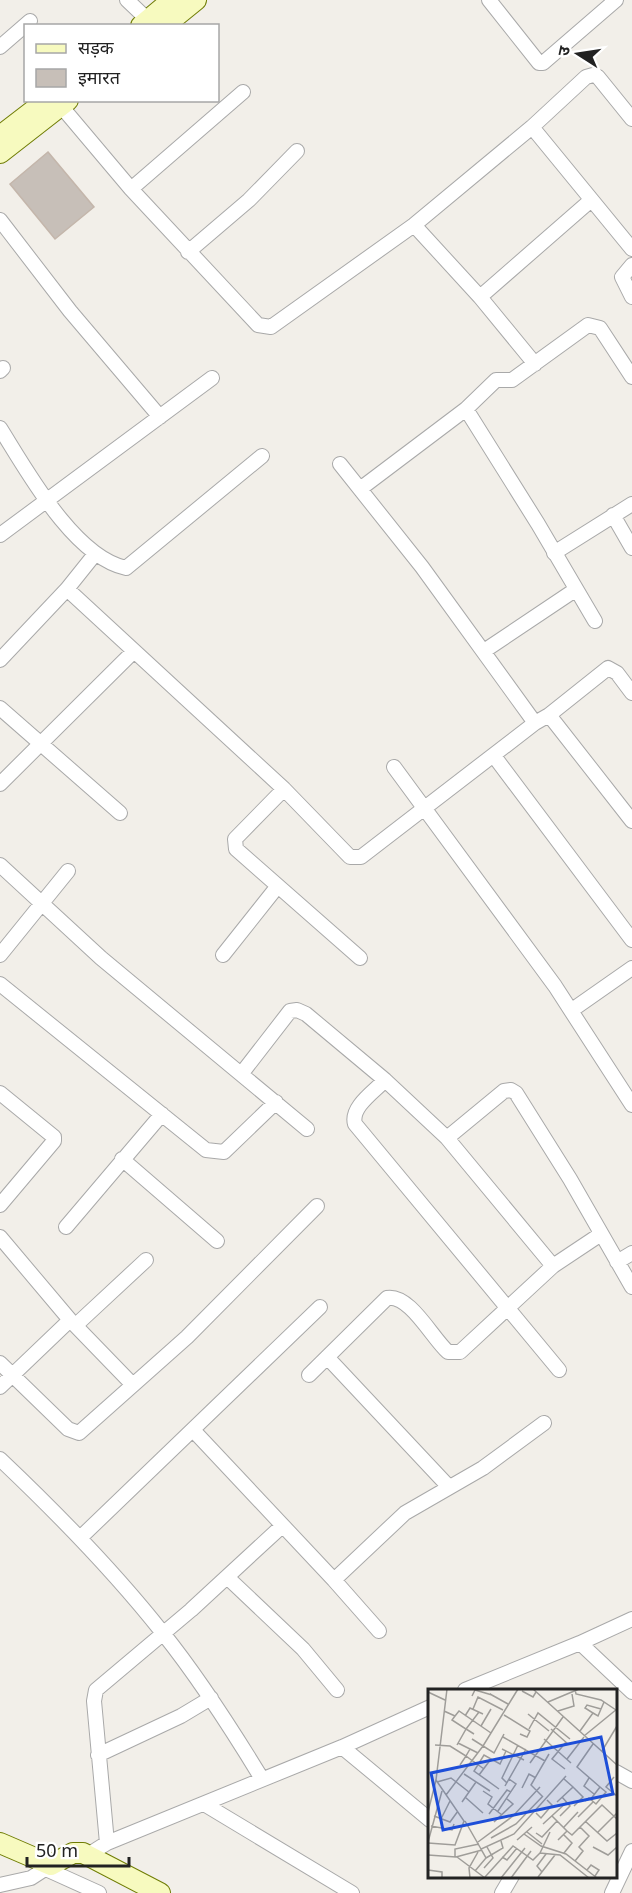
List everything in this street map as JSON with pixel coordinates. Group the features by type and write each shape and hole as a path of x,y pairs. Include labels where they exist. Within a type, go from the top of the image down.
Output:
{"main road":[{"path":"151,24 172,0"},
{"path":"151,24 196,0"},
{"path":"0,136 59,102"},
{"path":"0,153 59,102"},
{"path":"0,1842 55,1863 77,1853 88,1855 160,1893"}],"street":[{"path":"127,0 151,24"},
{"path":"489,0 539,63 550,57 616,0"},
{"path":"27,24 30,21"},
{"path":"0,47 24,26"},
{"path":"59,102 131,189 188,252 258,325 265,328 271,327 414,225 532,127 586,77 592,75 615,96 632,119"},
{"path":"131,189 243,92"},
{"path":"532,127 590,201 632,249"},
{"path":"188,252 249,200 297,151"},
{"path":"480,297 590,201"},
{"path":"0,220 70,311 160,417"},
{"path":"414,225 480,297 535,364"},
{"path":"632,265 622,277 632,297"},
{"path":"360,489 466,409 496,380 510,381 588,325 600,328 632,377"},
{"path":"0,535 212,378"},
{"path":"466,409 595,621"},
{"path":"0,428 46,500 95,554 121,567 131,567 262,456"},
{"path":"340,464 484,651 535,723"},
{"path":"554,553 632,504"},
{"path":"613,515 632,548"},
{"path":"0,660 67,589 95,554"},
{"path":"67,589 284,789 343,852 356,858 424,810 608,668 617,673 632,693"},
{"path":"484,651 576,590"},
{"path":"0,784 134,651"},
{"path":"0,708 120,813"},
{"path":"549,715 632,821"},
{"path":"494,756 632,940"},
{"path":"394,767 572,1010 632,1105"},
{"path":"284,789 233,843 236,849 277,887 360,958"},
{"path":"0,865 116,970 307,1129"},
{"path":"0,955 68,871"},
{"path":"223,955 277,887"},
{"path":"572,1010 632,968"},
{"path":"0,984 206,1150 224,1152 276,1102"},
{"path":"242,1073 290,1011 297,1010 385,1080 447,1138 553,1266"},
{"path":"385,1080 358,1107 353,1119 355,1124 559,1370"},
{"path":"447,1138 504,1091 516,1093 632,1287"},
{"path":"0,1093 54,1137 54,1141 0,1205"},
{"path":"66,1227 162,1114"},
{"path":"122,1159 217,1242"},
{"path":"0,1363 68,1429 79,1433 112,1407 132,1384 187,1337 317,1206"},
{"path":"309,1375 387,1298 393,1297 406,1303 442,1347 455,1353 553,1266 602,1234"},
{"path":"0,1237 73,1322 132,1384"},
{"path":"617,1262 632,1253"},
{"path":"0,1387 146,1260"},
{"path":"80,1538 320,1307"},
{"path":"327,1357 449,1486"},
{"path":"334,1580 405,1513 483,1468 544,1423"},
{"path":"193,1430 379,1631"},
{"path":"0,1458 80,1538 163,1632 211,1698 262,1779"},
{"path":"107,1843 94,1693 282,1526"},
{"path":"227,1577 303,1649 337,1690"},
{"path":"467,1689 580,1643 632,1618"},
{"path":"580,1643 632,1692"},
{"path":"98,1755 181,1716 211,1698"},
{"path":"88,1855 107,1843 342,1747 428,1707"},
{"path":"342,1747 428,1819"},
{"path":"617,1773 632,1781"},
{"path":"204,1804 352,1893"},
{"path":"612,1893 631,1854"},
{"path":"0,1886 32,1878 55,1863 99,1893"}],"building":[{"path":"48,152 94,207 55,239 10,184"}]}
